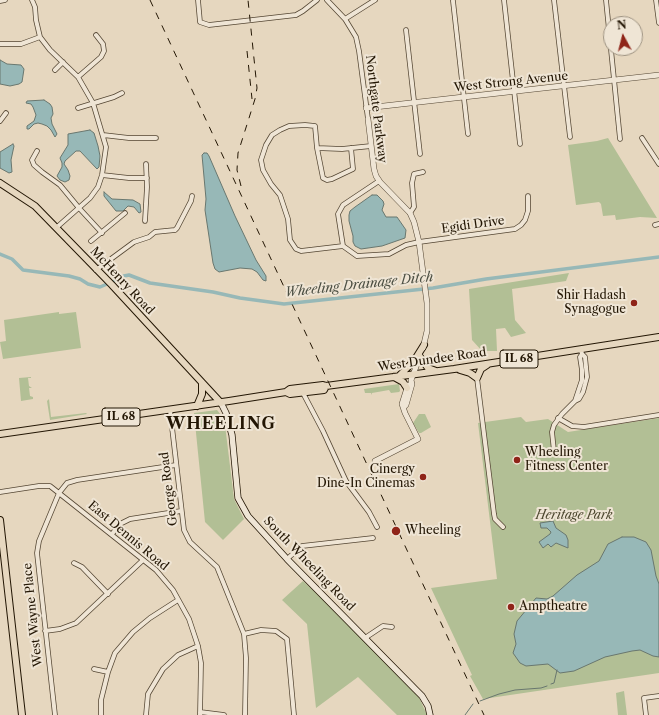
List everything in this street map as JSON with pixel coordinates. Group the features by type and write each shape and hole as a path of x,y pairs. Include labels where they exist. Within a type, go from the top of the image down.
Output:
{"main road":[{"name":"McHenry Road","path":"0,184 35,206 112,285 221,403"},
{"name":"West Dundee Road","path":"0,434 221,403 286,392 290,389 397,377 412,378 437,371 581,352 659,338"},
{"path":"407,388 397,377 414,361 424,345"},
{"path":"420,357 428,368 437,371"},
{"path":"454,369 465,370 477,378 481,369 488,364"},
{"path":"198,406 202,394 202,383"},
{"name":"West Dundee Road","path":"286,392 290,394 324,390 326,386"},
{"name":"South Wheeling Road","path":"221,403 232,434 238,498 242,508 287,559 422,696 428,706 430,715"},
{"path":"0,520 3,572 22,715"}],"street":[{"path":"0,1 4,0"},
{"path":"32,0 35,7 40,37 50,50 78,77 92,103 106,147 102,175 98,187 90,198 56,228"},
{"path":"198,0 200,22 209,25 296,15 316,0"},
{"name":"Northgate Parkway","path":"327,0 345,19 356,37 358,44 376,176 410,213 419,242 426,296 427,331 420,357 412,378 408,383 402,404 404,407"},
{"path":"345,19 375,0"},
{"path":"504,0 520,144"},
{"path":"554,0 570,137"},
{"path":"606,0 620,139"},
{"path":"656,0 659,23"},
{"path":"453,1 468,134"},
{"path":"406,30 420,154"},
{"path":"78,77 101,57 104,51 103,44 96,36"},
{"path":"0,44 21,44 40,37"},
{"path":"55,70 63,62"},
{"name":"West Strong Avenue","path":"366,108 659,75"},
{"path":"78,108 114,97 122,93"},
{"path":"0,121 6,113"},
{"path":"352,148 354,169 327,180 323,178 317,148 315,126 289,126 272,135 266,145 261,160 263,170 271,184 280,195 288,219 290,240 296,249 301,251 343,246 357,256 376,255 389,254 406,245 419,242"},
{"path":"103,135 129,138 156,138"},
{"path":"642,138 659,164"},
{"path":"317,148 352,148 371,146"},
{"path":"37,151 32,160 34,165 60,185 102,233"},
{"path":"145,221 147,178 146,164"},
{"path":"410,213 414,207 412,183 414,174 424,172"},
{"path":"102,175 147,178"},
{"path":"343,246 338,214 343,205 379,181"},
{"path":"96,270 130,244 155,232 174,230 177,228 191,201 192,196"},
{"name":"Egidi Drive","path":"419,242 515,229 521,225 525,219 528,211 528,196"},
{"path":"91,241 125,213"},
{"path":"149,236 156,237"},
{"path":"554,451 552,432 554,425 558,418 575,401 582,380 581,352"},
{"name":"Northgate Parkway","path":"404,407 406,406 412,384 412,378"},
{"path":"477,378 494,514 495,519 504,527"},
{"path":"303,393 323,431 346,482 369,512 377,527"},
{"path":"375,461 418,439 405,413 404,407"},
{"name":"George Road","path":"170,410 184,530 190,542 217,567 244,634 246,658 245,715"},
{"path":"558,418 572,426 584,427 659,416"},
{"path":"59,493 67,483 77,480 176,465"},
{"name":"East Dennis Road","path":"0,492 39,486 50,486 112,534 142,561 156,570 173,590 189,619 198,646 201,663 200,713"},
{"name":"West Wayne Place","path":"55,715 36,553 39,540 59,493"},
{"path":"112,534 120,524 130,519 181,511"},
{"path":"287,559 302,546 373,538"},
{"path":"45,631 60,629 76,623 142,561"},
{"path":"74,563 82,567 108,594"},
{"path":"101,715 101,700 108,672 115,653 132,632 150,618 178,600"},
{"path":"365,638 383,626 392,627"},
{"path":"244,634 261,630 276,631 287,639 294,715"},
{"path":"146,715 148,694 162,669 178,655 198,646"},
{"path":"94,669 108,672"},
{"path":"646,715 644,698 659,696"},
{"path":"200,713 224,715"}],"green space":[{"path":"608,138 657,218 640,217 616,220 615,215 603,216 601,204 599,202 576,205 568,145"},
{"path":"569,273 566,281 512,289 515,320 526,333 511,337 505,328 496,329 497,351 482,351 472,340 469,289"},
{"path":"59,312 59,314 76,312 81,348 3,359 0,342 6,341 4,320"},
{"path":"31,377 28,378 29,386 32,388 29,388 30,396 33,397 33,399 21,401 19,378"},
{"path":"399,384 399,392 391,393 389,390 372,393 371,395 371,393 365,393 364,389"},
{"path":"49,399 51,417 87,414 50,420 47,401"},
{"path":"217,410 225,425 234,499 244,519 223,540 205,522 194,413"},
{"path":"419,414 425,414 431,427 421,433 419,433 413,423"},
{"name":"Heritage Park","path":"521,417 526,422 548,419 568,432 659,418 659,673 483,699 470,676 472,675 431,588 497,579 478,423"},
{"path":"303,581 324,600 418,695 427,715 397,715 358,677 316,708 307,624 282,600"},
{"path":"624,691 627,715 618,715 616,693"}],"water":[{"path":"0,60 7,64 21,65 24,69 22,82 10,86 0,84"},
{"path":"44,100 52,107 52,124 57,134 55,137 47,126 42,124 34,124 27,129 27,126 34,121 36,115 31,104 26,103 27,101"},
{"path":"90,130 94,133 98,146 100,156 99,167 97,169 80,151 76,151 65,161 64,164 70,176 69,180 65,182 60,180 57,176 62,167 60,158 68,145 68,134"},
{"path":"13,144 14,146 11,160 12,172 9,173 0,168 0,152"},
{"path":"207,153 209,156 235,216 256,260 266,276 266,281 252,269 240,268 219,272 215,269 205,210 206,199 202,155"},
{"path":"104,192 112,199 133,200 140,204 141,212 139,213 134,207 128,206 123,211 116,211 104,196"},
{"path":"372,195 377,195 383,201 384,204 382,210 386,217 397,217 406,230 405,238 382,246 361,249 355,246 353,242 349,215 350,211"},
{"path":"553,521 556,528 566,535 568,540 568,548 556,543 551,547 548,544 543,548 539,542 551,532 547,528 541,528 540,523"},
{"path":"622,537 634,537 646,542 651,550 659,584 659,657 640,650 632,651 605,657 574,671 560,673 548,664 526,666 520,663 513,653 516,644 514,634 517,621 536,598 547,599 553,596 577,575 599,561 608,544"}],"waterway":[{"name":"Wheeling Drainage Ditch","path":"0,254 12,259 23,270 69,276 100,287 114,281 119,277 129,275 150,283 284,304 433,288 486,279 659,257"},
{"path":"551,684 554,683 557,670"},
{"path":"480,701 515,690 541,688 547,686"},
{"path":"465,715 473,704"}],"railway":[{"path":"150,0 484,715"},
{"path":"241,186 237,170 238,153 257,88 248,0"},
{"path":"247,51 252,99"}],"place":[{"name":"Shir Hadash Synagogue","path":"634,303"},
{"name":"Wheeling Fitness Center","path":"517,460"},
{"name":"Cinergy Dine-In Cinemas","path":"423,477"},
{"name":"Wheeling","path":"396,531"},
{"name":"Amptheatre","path":"511,607"}],"district":[{"name":"WHEELING","path":"221,424"}]}
